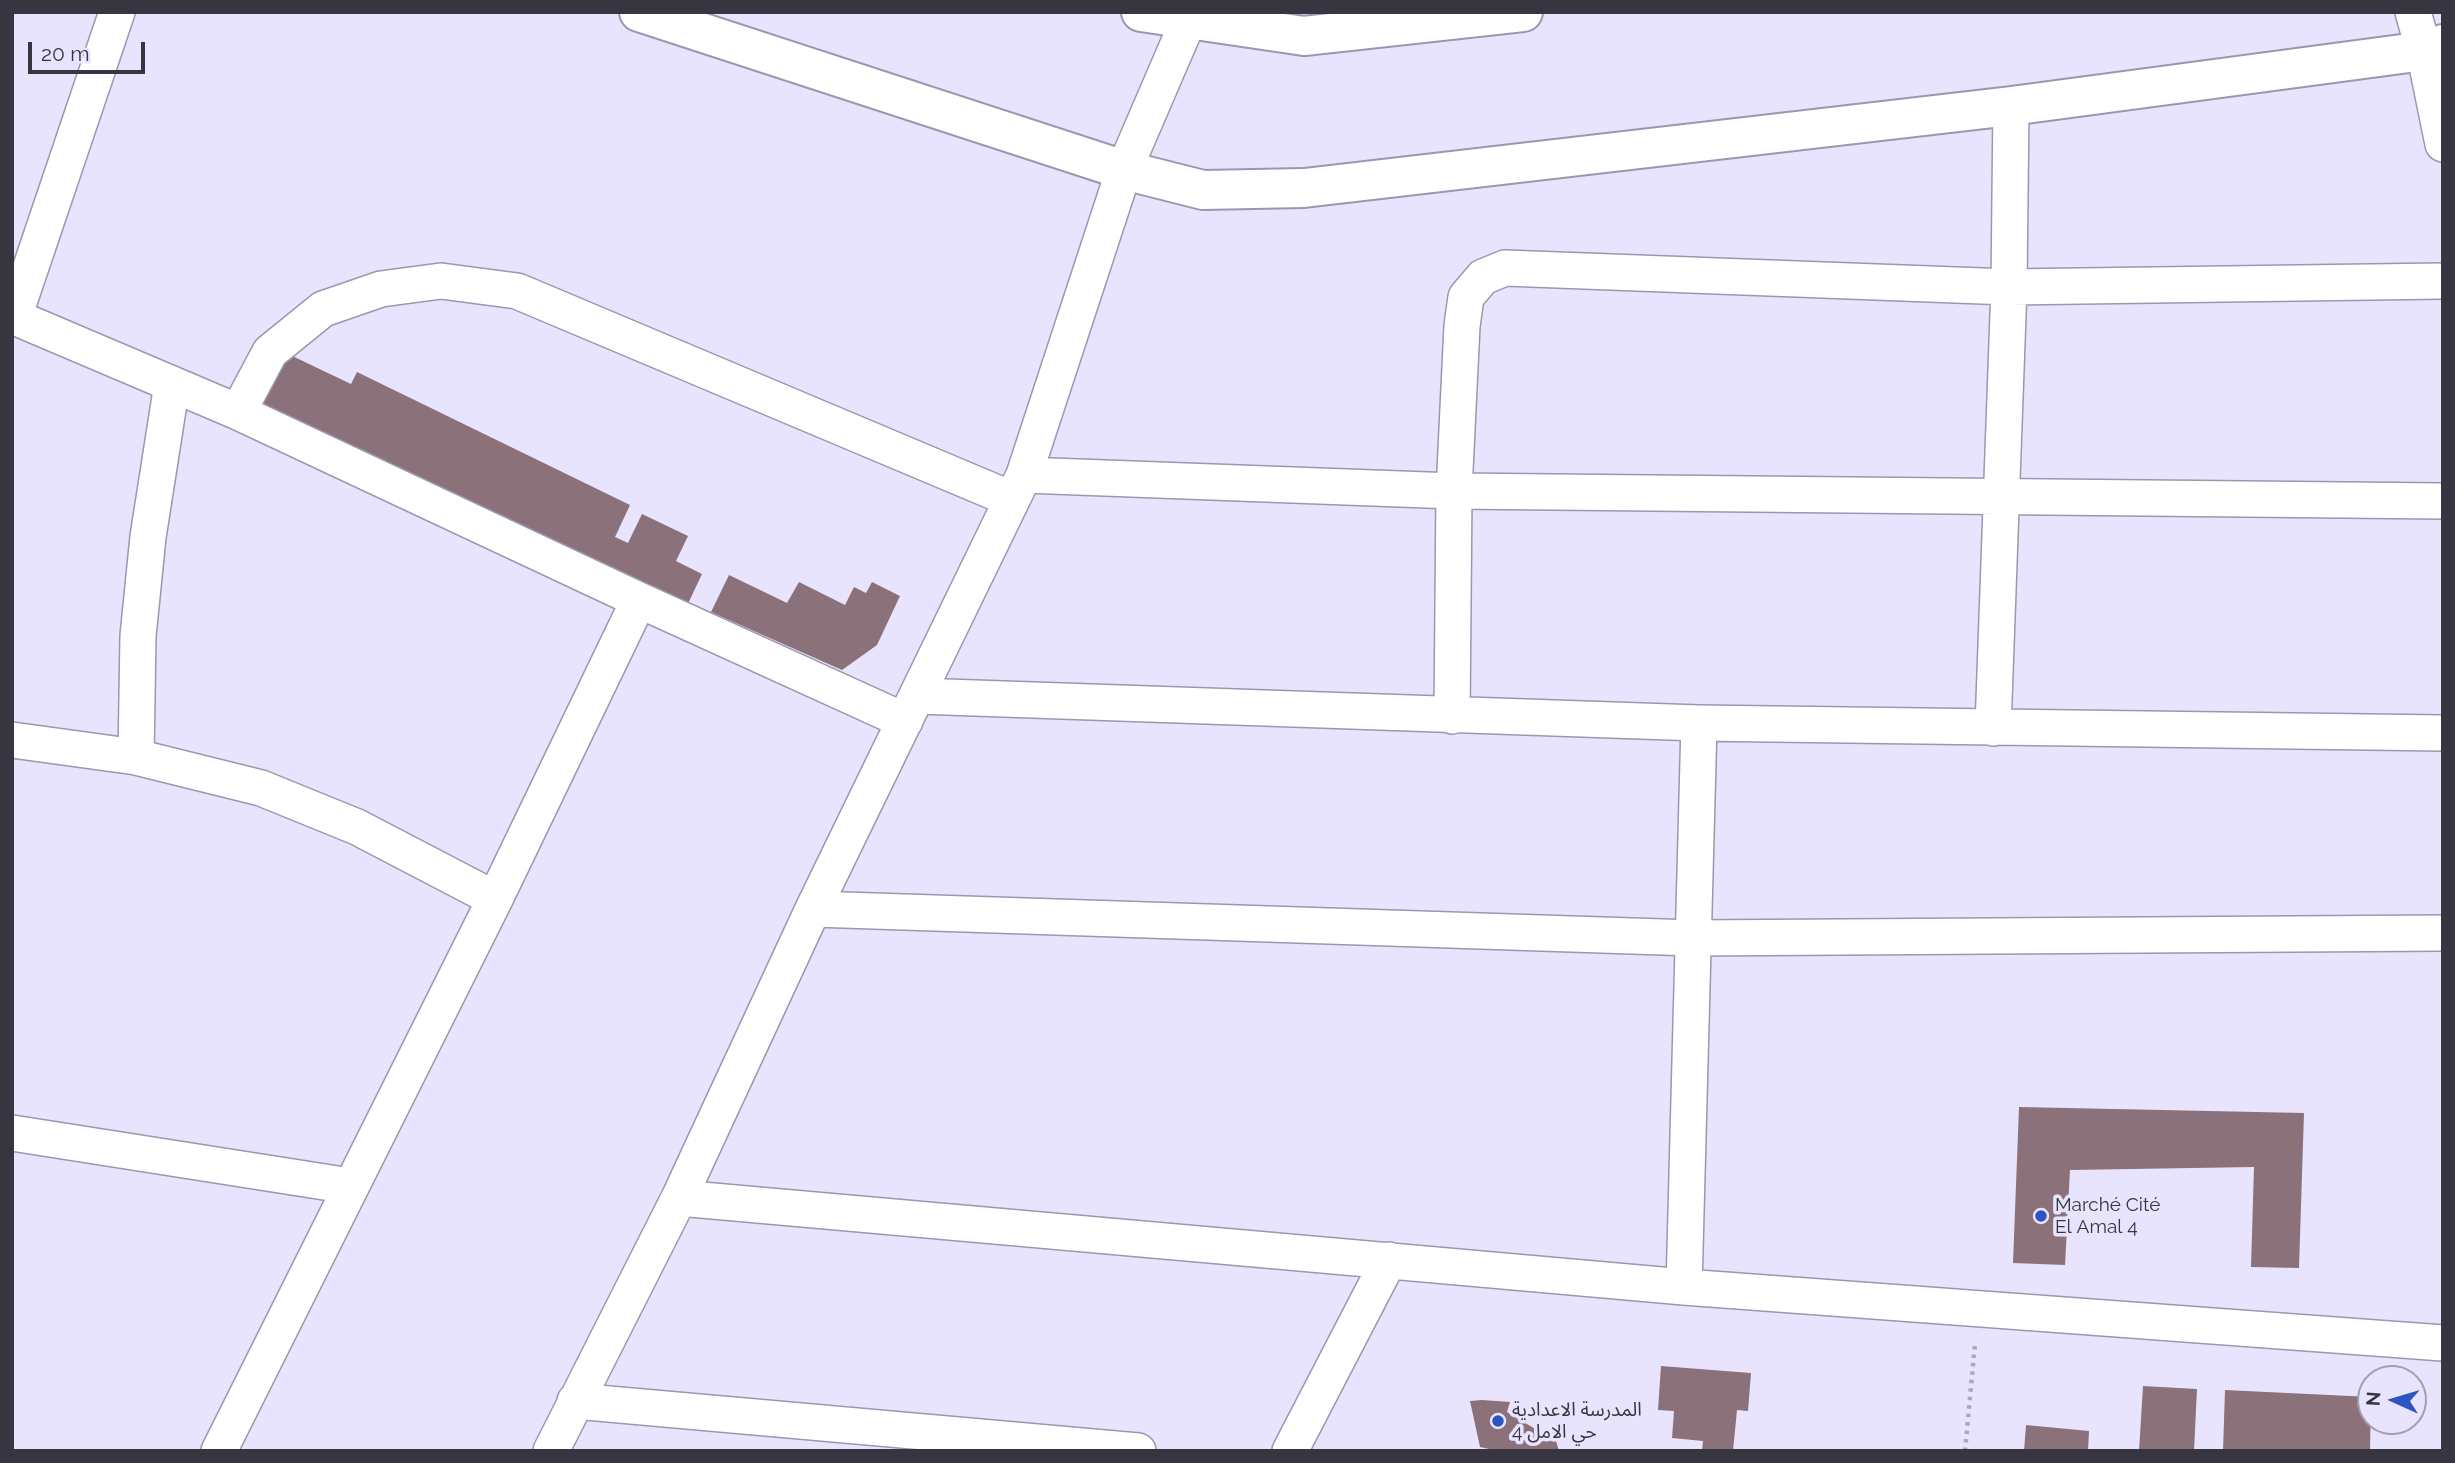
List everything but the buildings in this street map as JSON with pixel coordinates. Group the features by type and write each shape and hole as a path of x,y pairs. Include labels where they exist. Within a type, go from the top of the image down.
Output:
{"street":[{"path":"117,12 13,317 239,412 639,600 911,708 1993,728 2443,733"},
{"path":"639,12 1124,170 1203,190 1304,188 2011,106 2433,47"},
{"path":"1141,12 1189,16 1304,36 1523,12"},
{"path":"2413,12 2433,47 2443,144"},
{"path":"551,1451 679,1198 813,909 1018,487 1124,170 1189,16"},
{"path":"1993,728 2002,497 2011,106"},
{"path":"1452,716 1454,491 1462,326 1466,297 1483,278 1505,268 2008,287 2443,281"},
{"path":"239,412 270,352 323,309 381,289 441,281 517,290 1018,487 2443,501"},
{"path":"136,757 138,636 148,537 172,384"},
{"path":"219,1451 495,899 639,600"},
{"path":"1684,1287 1699,723"},
{"path":"12,740 136,757 261,788 357,828 495,899"},
{"path":"813,909 1693,938 2443,933"},
{"path":"12,1133 350,1186"},
{"path":"679,1198 1684,1287 2443,1343"},
{"path":"1290,1451 1389,1260"},
{"path":"575,1401 1138,1451"}],"path":[{"path":"1965,1451 1978,1310"}],"place":[{"name":"Marché Cité El Amal 4","path":"2041,1216"},
{"name":"المدرسة الاعدادية حي الامل 4","path":"1498,1421"}]}
